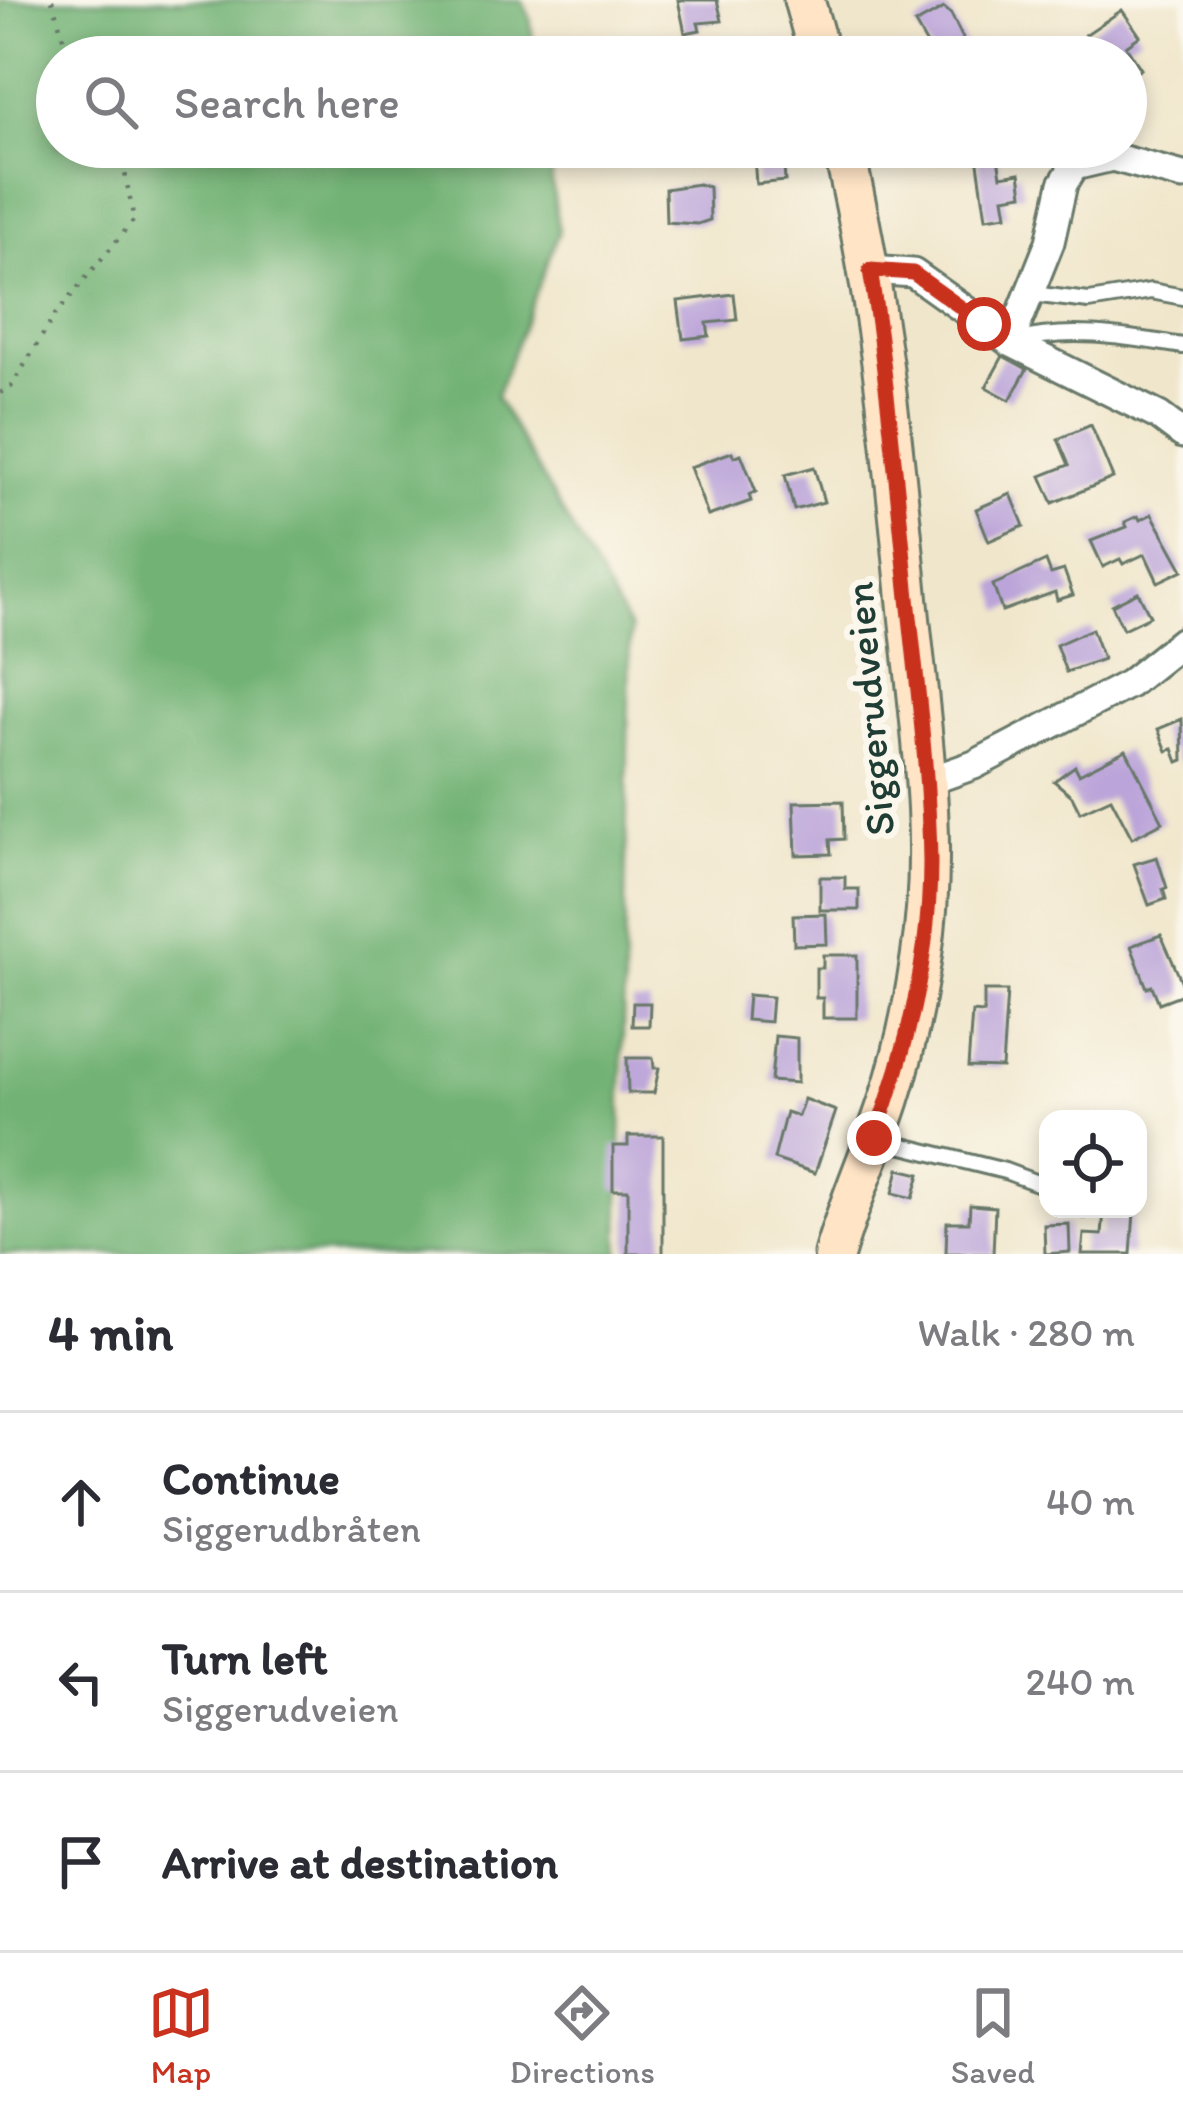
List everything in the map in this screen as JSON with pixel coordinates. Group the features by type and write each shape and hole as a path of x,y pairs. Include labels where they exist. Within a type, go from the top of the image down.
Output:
{"main road":[{"path":"804,0 814,36"},
{"name":"Siggerudveien","path":"833,1254 906,1040 921,962 930,866 889,407 870,270 848,168"}],"street":[{"path":"1147,166 1183,176"},
{"path":"1010,342 1032,294 1063,184 1073,168"},
{"path":"870,270 913,273 1010,342 1159,416 1183,434"},
{"path":"926,782 974,765 1129,684 1183,641"}],"lane":[{"path":"1032,294 1089,301 1151,291 1183,297"},
{"path":"1010,342 1047,333 1080,332 1183,346"},
{"path":"874,1138 1039,1184"}],"path":[{"path":"52,0 63,36"},
{"path":"0,393 11,387 55,315 134,220 124,168"}],"green space":[{"path":"0,0 522,0 532,36 36,36 36,168 550,168 559,232 496,397 630,629 619,1254 0,1254"}],"building":[{"path":"678,0 717,0 722,21 698,23 700,30 685,33"},
{"path":"944,8 962,36 922,36 915,24"},
{"path":"1122,10 1140,36 1085,36"},
{"path":"755,168 784,168 785,181 756,184"},
{"path":"979,168 1000,168 1001,176 1020,173 1023,194 1004,197 1007,215 986,218"},
{"path":"709,187 710,220 666,222 665,189"},
{"path":"734,294 737,320 707,323 709,336 683,339 678,301"},
{"path":"1003,356 1027,369 1010,400 986,387"},
{"path":"1091,425 1113,478 1053,503 1041,476 1069,465 1058,439"},
{"path":"732,452 734,457 741,454 756,492 749,495 751,501 708,516 690,467"},
{"path":"814,467 824,502 794,510 785,475"},
{"path":"1011,494 1024,526 989,541 976,509"},
{"path":"1152,514 1183,570 1158,582 1145,554 1103,567 1091,541 1127,527 1125,522 1138,516 1140,520"},
{"path":"1046,561 1051,574 1064,570 1073,595 1057,600 1055,592 1002,611 993,585"},
{"path":"1138,592 1150,616 1123,629 1112,605"},
{"path":"1092,629 1103,659 1066,672 1056,645"},
{"path":"1182,719 1183,760 1178,762 1173,749 1167,751 1158,729"},
{"path":"1126,750 1163,822 1132,838 1111,798 1080,812 1072,796 1054,781 1075,766 1079,774"},
{"path":"843,801 844,839 830,840 831,854 796,855 794,802"},
{"path":"1157,857 1166,899 1149,905 1134,864"},
{"path":"820,877 845,877 845,889 859,889 859,910 820,910"},
{"path":"826,914 827,944 794,945 793,915"},
{"path":"1161,935 1183,994 1159,1003 1152,986 1147,988 1131,946"},
{"path":"823,955 857,955 857,1018 823,1018 823,998 816,998 816,968 823,968"},
{"path":"984,991 1007,991 1002,1068 968,1067 972,1012 984,1013"},
{"path":"748,995 772,997 770,1022 746,1020"},
{"path":"633,1003 650,1003 649,1026 632,1026"},
{"path":"775,1036 797,1038 797,1083 771,1081"},
{"path":"627,1058 653,1058 654,1068 659,1068 654,1093 628,1093"},
{"path":"804,1099 836,1111 815,1173 774,1159 786,1112 798,1116"},
{"path":"628,1136 663,1136 663,1254 628,1254 628,1190 613,1190 613,1146 628,1146"},
{"path":"899,1169 920,1174 913,1198 893,1193"},
{"path":"970,1205 995,1207 993,1254 946,1253 947,1222 969,1222"},
{"path":"1103,1218 1134,1218 1131,1254 1082,1254 1084,1234 1102,1235"},
{"path":"1069,1224 1070,1252 1045,1254 1044,1225"}],"route":[{"path":"874,1138 906,1040 925,933 930,866 889,407 870,270 913,273 984,324"}]}
